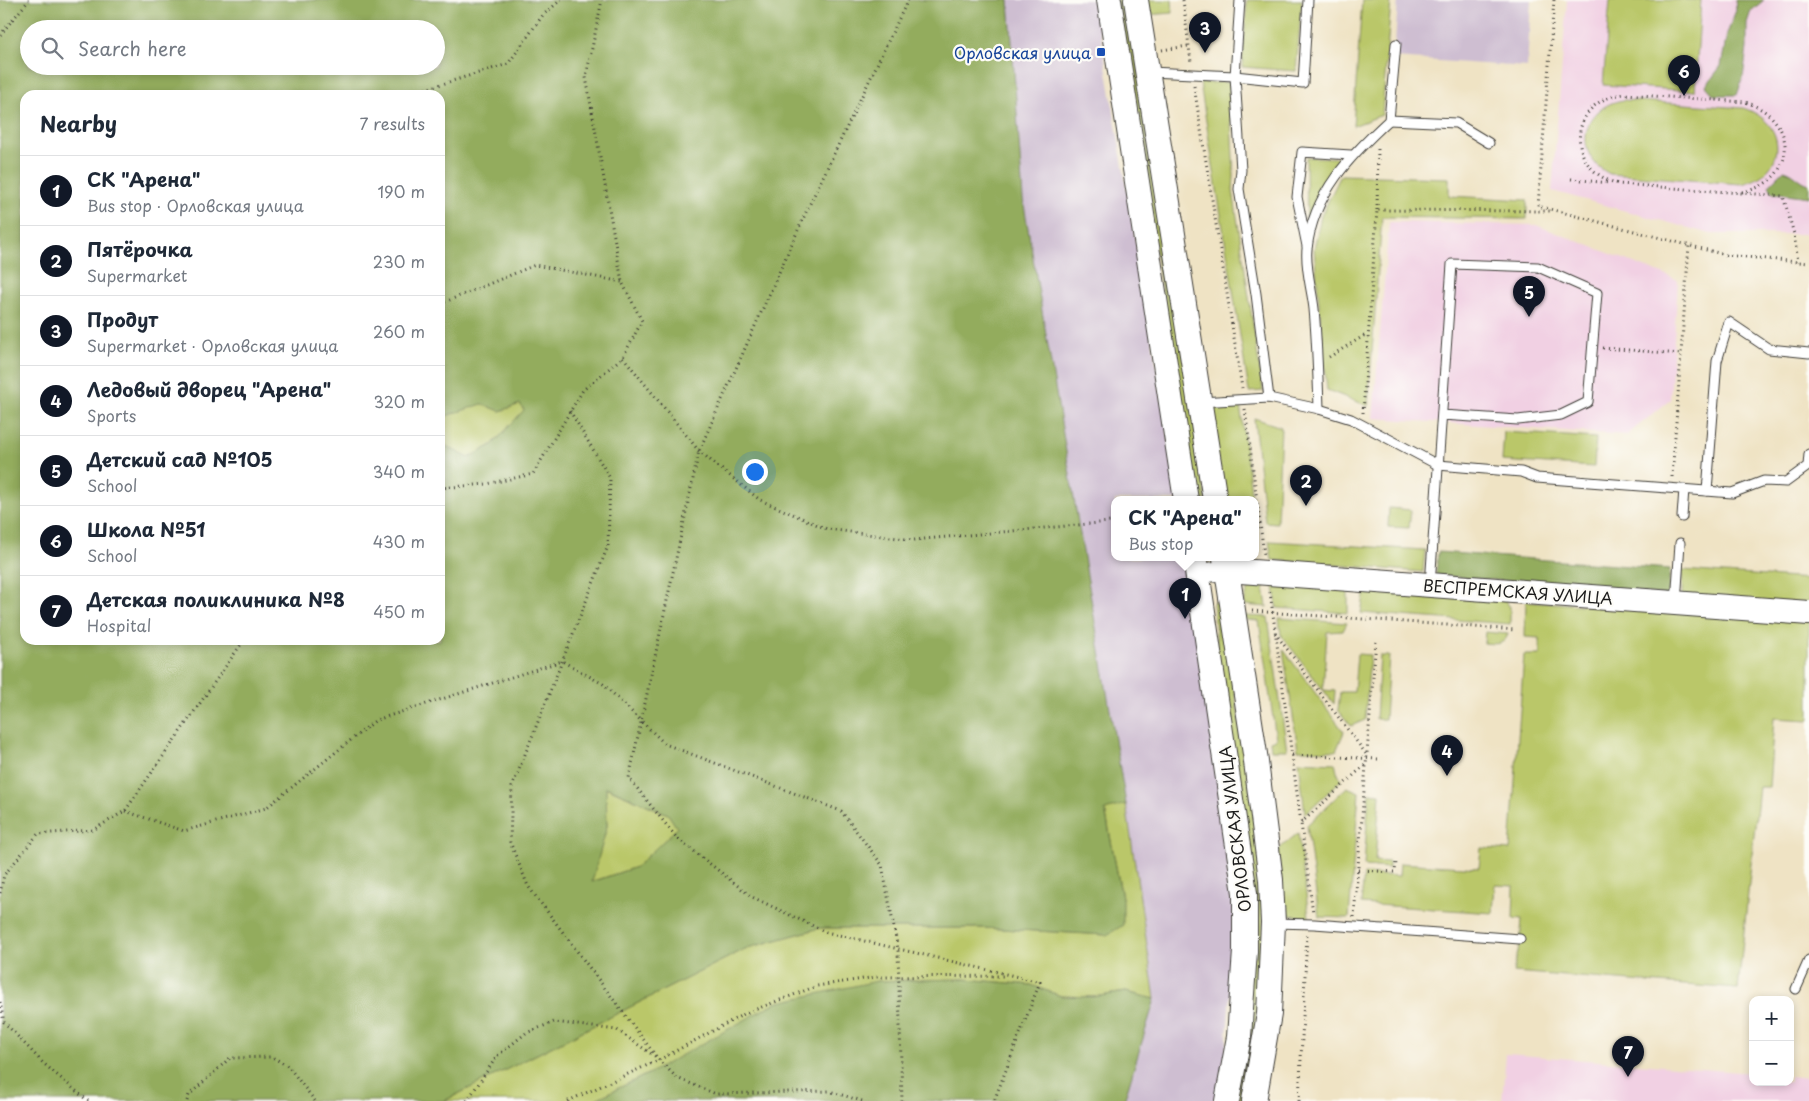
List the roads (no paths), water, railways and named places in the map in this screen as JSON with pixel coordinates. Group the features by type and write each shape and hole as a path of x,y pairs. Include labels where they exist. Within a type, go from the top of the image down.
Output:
{"street":[{"path":"1109,0 1185,496"},
{"path":"1136,0 1215,496"},
{"path":"1196,566 1225,564"},
{"name":"ВЕСПРЕМСКАЯ УЛИЦА","path":"1225,564 1267,573 1809,613"},
{"name":"ОРЛОВСКАЯ УЛИЦА","path":"1225,564 1255,754 1271,880 1273,923 1269,1014 1254,1101"},
{"name":"ОРЛОВСКАЯ УЛИЦА","path":"1196,566 1245,893 1245,951 1239,1036 1227,1101"}],"lane":[{"path":"1240,0 1235,76 1241,170 1239,189 1255,285 1269,398"},
{"path":"1147,72 1235,76 1303,83 1308,0"},
{"path":"1307,249 1317,210 1331,182 1351,155 1389,120 1396,44"},
{"path":"1389,120 1456,123 1489,143"},
{"path":"1319,409 1318,363 1307,249 1297,197 1302,152 1351,155"},
{"path":"1430,585 1452,264 1538,267 1598,294 1588,402 1561,415 1518,420 1442,415"},
{"path":"1707,491 1717,361 1730,322 1769,349 1809,353"},
{"path":"1200,402 1269,398 1319,409 1362,425 1438,466 1521,472 1537,478 1732,493 1764,481 1786,482 1808,466 1809,454"},
{"path":"1682,517 1684,490"},
{"path":"1676,603 1680,543"},
{"path":"1273,923 1314,924 1520,939"},
{"path":"1796,989 1809,960"}],"place":[{"name":"Орловская улица","path":"1101,52"},
{"name":"Продут","path":"1205,53"},
{"name":"Школа №51","path":"1684,96"},
{"name":"Детский сад №105","path":"1529,317"},
{"name":"Пятёрочка","path":"1306,506"},
{"name":"СК \"Арена\"","path":"1185,619"},
{"name":"Ледовый дворец \"Арена\"","path":"1447,776"},
{"name":"Детская поликлиника №8","path":"1628,1077"}]}
